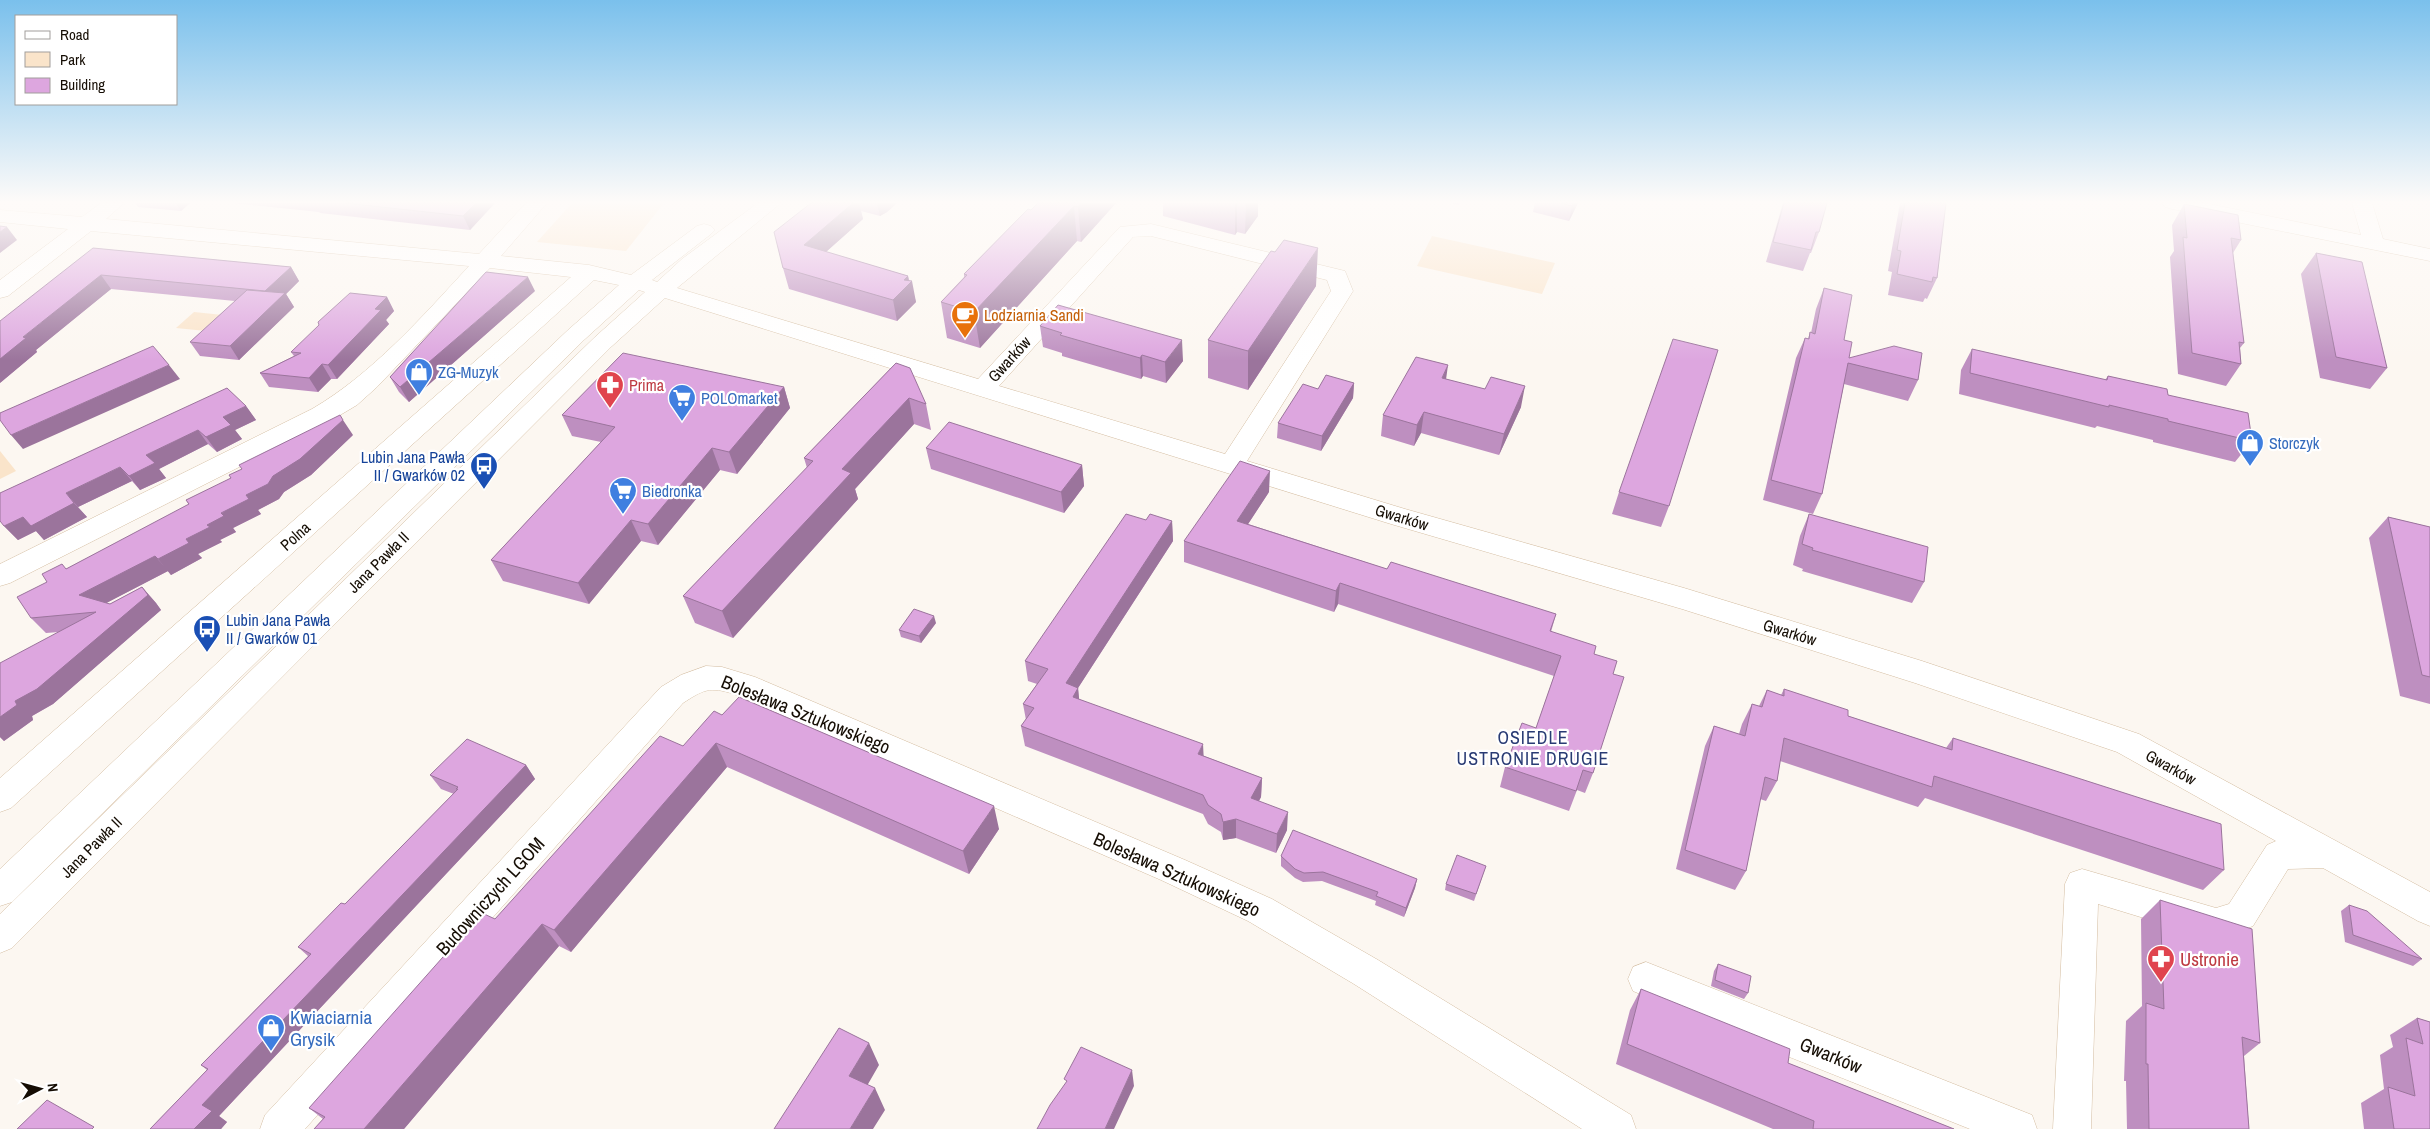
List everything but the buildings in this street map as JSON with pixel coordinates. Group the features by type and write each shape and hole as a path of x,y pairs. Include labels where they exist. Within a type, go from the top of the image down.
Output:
{"street":[{"path":"0,291 46,256"},
{"name":"Gwarków","path":"429,256 589,272 647,286 1490,544 1684,599 1922,673 2128,743 2430,910"},
{"path":"0,576 321,415 348,399 370,382 491,256"},
{"name":"Jana Pawła II","path":"0,937 408,532 647,286 682,256"},
{"name":"Jana Pawła II","path":"0,891 562,348 692,256"},
{"name":"Gwarków","path":"983,389 1105,256"},
{"name":"Gwarków","path":"1232,464 1342,290 1337,276 1255,256"},
{"name":"Polna","path":"0,798 589,272"},
{"name":"Budowniczych LGOM","path":"279,1129 672,695 690,683 710,676"},
{"name":"Bolesława Sztukowskiego","path":"710,676 718,676 744,685 1173,870 1260,910 1366,972 1616,1129"},
{"path":"2072,1129 2082,884 2216,924 2241,916 2279,855 2327,853"},
{"name":"Gwarków","path":"1646,979 1770,1031 2018,1129"}],"green space":[{"path":"1422,256 1522,256 1555,263 1542,294 1417,266"},
{"path":"194,312 223,315 206,331 176,328"},
{"path":"0,451 16,471 0,479"}],"place":[{"name":"Lodziarnia Sandi","path":"965,339"},
{"name":"ZG-Muzyk","path":"419,396"},
{"name":"Prima","path":"610,409"},
{"name":"POLOmarket","path":"682,422"},
{"name":"Storczyk","path":"2250,467"},
{"name":"Lubin Jana Pawła II / Gwarków 02","path":"484,490"},
{"name":"Biedronka","path":"623,515"},
{"name":"Lubin Jana Pawła II / Gwarków 01","path":"207,653"},
{"name":"Ustronie","path":"2161,983"},
{"name":"Kwiaciarnia Grysik","path":"271,1052"}],"district":[{"name":"OSIEDLE USTRONIE DRUGIE","path":"1533,748"}]}
